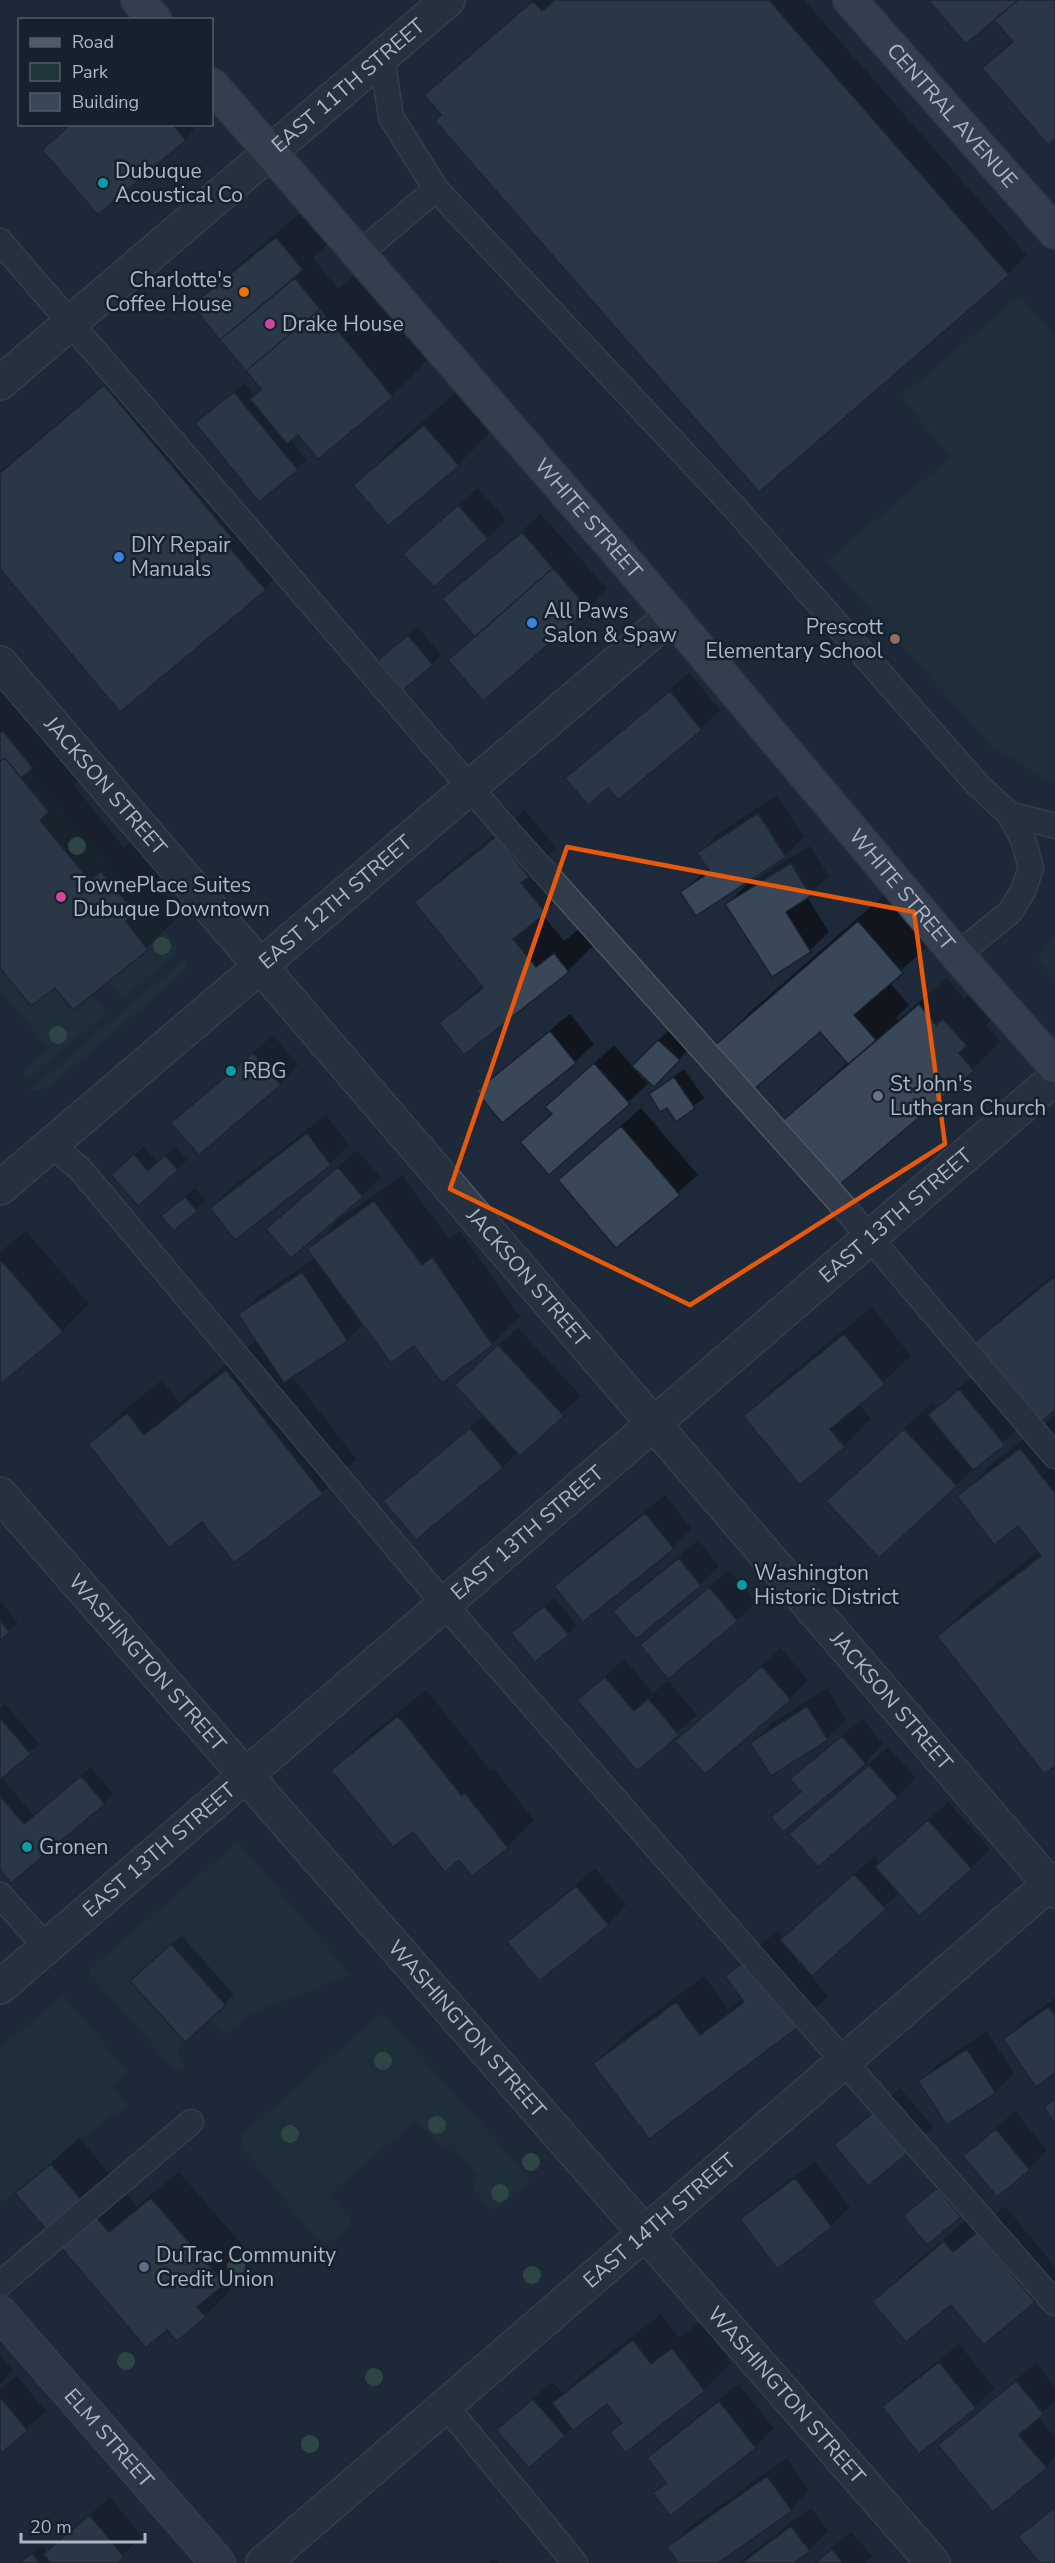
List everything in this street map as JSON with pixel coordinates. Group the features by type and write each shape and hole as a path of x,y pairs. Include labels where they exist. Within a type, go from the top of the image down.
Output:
{"main road":[{"path":"138,0 153,18"},
{"name":"CENTRAL AVENUE","path":"850,0 1055,232"},
{"name":"WHITE STREET","path":"213,86 672,615 957,955 1055,1065"},
{"name":"ELM STREET","path":"0,2313 218,2563"}],"street":[{"name":"EAST 11TH STREET","path":"0,383 448,0"},
{"name":"EAST 12TH STREET","path":"0,1188 672,615"},
{"name":"JACKSON STREET","path":"0,663 1053,1885"},
{"name":"EAST 13TH STREET","path":"0,1986 1055,1078"},
{"name":"WASHINGTON STREET","path":"0,1494 933,2563"},
{"name":"EAST 14TH STREET","path":"262,2563 845,2060 1053,1885"}],"lane":[{"path":"382,57 391,117 436,189 735,508 977,784 1009,814 1023,839 1031,868 1023,891 1010,912 957,955"},
{"path":"359,254 436,189"},
{"path":"0,241 471,787 870,1238 1055,1456"},
{"path":"1009,814 1055,826"},
{"path":"51,1144 81,1170 444,1604 845,2060 1055,2303"},
{"path":"0,1895 46,1947"},
{"path":"0,2284 191,2122"},
{"path":"445,2405 575,2563"}],"highlighted area":[{"path":"567,847 914,912 945,1144 690,1305 450,1189"}],"green space":[{"path":"1020,296 1055,337 1055,784 991,746 827,561 951,457 901,397"},
{"path":"29,771 176,945 176,952 123,999 108,982 148,950 126,921 135,913 101,871 90,881 40,820 49,812 21,778"},
{"path":"1055,936 1055,980 1038,960"},
{"path":"184,960 188,968 48,1088 28,1092"},
{"path":"0,968 55,988 73,1010 92,995 107,1012 27,1079 23,1074 24,1070 49,1048 0,990"},
{"path":"238,1842 350,1975 249,2014 224,2035 210,2020 226,2005 171,1944 130,1981 185,2042 176,2051 183,2063 182,2069 174,2069 88,1971"},
{"path":"63,1995 127,2072 112,2086 128,2107 109,2117 0,2204 0,2049"},
{"path":"382,2013 531,2180 493,2211 476,2192 472,2183 477,2175 451,2142 443,2147 416,2120 329,2194 349,2218 350,2225 334,2241 324,2242 316,2238 244,2150 241,2136"}],"building":[{"path":"555,0 769,0 1009,275 759,492 435,121 441,115 424,95 533,1 542,11"},
{"path":"928,0 1018,0 966,44"},
{"path":"1018,0 1055,0 1055,139 1048,145 982,68 1013,42 994,20"},
{"name":"Dubuque Acoustical Co","path":"69,126 174,126 186,140 98,215 42,150"},
{"name":"Charlotte's Coffee House","path":"276,237 303,270 220,340 192,305"},
{"name":"Drake House","path":"295,278 320,309 246,371 220,340"},
{"path":"320,309 393,397 318,459 298,435 287,444 250,399 261,389 246,371"},
{"name":"DIY Repair Manuals","path":"104,385 234,540 228,546 266,590 120,712 0,569 0,473"},
{"path":"234,392 298,470 259,502 195,423"},
{"path":"424,425 459,466 388,526 353,485"},
{"path":"458,505 488,539 434,587 403,554"},
{"path":"522,532 553,568 475,637 442,599"},
{"name":"All Paws Salon & Spaw","path":"553,568 589,609 483,701 448,660"},
{"path":"408,635 433,665 403,690 378,660"},
{"path":"670,691 702,730 618,800 608,788 588,805 565,778"},
{"path":"3,731 33,768 21,778 5,758 0,761 0,733"},
{"name":"TownePlace Suites Dubuque Downtown","path":"5,758 49,812 40,820 90,881 101,871 135,913 126,921 148,950 73,1010 55,988 31,1006 0,968 0,761"},
{"path":"758,813 786,857 696,916 680,892 710,872 697,853"},
{"path":"497,836 529,877 521,883 546,913 513,939 536,967 554,953 569,972 464,1055 439,1023 483,988 414,902"},
{"path":"791,863 811,896 786,912 811,952 772,977 725,904"},
{"path":"858,921 903,973 854,1015 876,1040 848,1064 820,1032 752,1091 713,1047"},
{"name":"St John's Lutheran Church","path":"919,1004 936,1025 943,1019 967,1046 959,1053 974,1071 838,1186 782,1121"},
{"path":"550,1031 576,1063 502,1123 476,1091"},
{"path":"658,1040 680,1060 654,1087 632,1066"},
{"path":"253,1053 281,1085 199,1155 171,1123"},
{"path":"594,1063 630,1104 549,1175 520,1142 552,1114 545,1107"},
{"path":"674,1077 695,1108 676,1122 667,1108 660,1112 649,1094"},
{"path":"621,1126 680,1195 616,1248 558,1180"},
{"path":"307,1133 331,1165 235,1240 210,1208"},
{"path":"134,1154 148,1171 165,1155 178,1170 138,1206 111,1175"},
{"path":"338,1167 363,1197 291,1258 266,1229"},
{"path":"185,1197 197,1211 174,1231 161,1216"},
{"path":"374,1201 422,1265 432,1257 493,1345 442,1383 414,1346 391,1363 307,1249"},
{"path":"0,1259 63,1332 2,1383 0,1380"},
{"path":"302,1272 348,1341 284,1383 238,1314"},
{"path":"1055,1276 1055,1410 1039,1424 972,1344"},
{"path":"844,1334 885,1384 830,1429 845,1447 800,1485 743,1416"},
{"path":"498,1345 564,1416 520,1456 455,1385"},
{"path":"226,1370 323,1494 234,1563 202,1522 169,1548 88,1444 127,1413 144,1435"},
{"path":"959,1389 1005,1445 973,1470 928,1415"},
{"path":"470,1428 503,1468 416,1540 383,1501"},
{"path":"904,1429 957,1486 879,1558 826,1501"},
{"path":"1020,1448 1055,1493 1055,1766 1044,1774 937,1636 1041,1556 1018,1526 994,1545 957,1496"},
{"path":"645,1513 674,1549 583,1622 554,1586"},
{"path":"679,1558 701,1586 636,1639 613,1611"},
{"path":"709,1587 738,1621 668,1679 640,1645"},
{"path":"544,1606 569,1635 535,1662 511,1633"},
{"path":"0,1620 10,1632 0,1641"},
{"path":"762,1666 791,1700 705,1774 675,1741"},
{"path":"605,1677 634,1711 648,1698 679,1735 637,1771 577,1700"},
{"path":"807,1706 828,1740 771,1776 750,1743"},
{"path":"398,1716 462,1796 465,1793 508,1848 472,1876 459,1860 445,1872 413,1832 393,1847 331,1770"},
{"path":"0,1718 31,1754 0,1780"},
{"path":"842,1736 866,1764 783,1832 771,1817 801,1792 790,1779"},
{"path":"869,1765 898,1798 818,1867 789,1834"},
{"name":"Gronen","path":"81,1776 105,1804 11,1883 0,1870 0,1796 24,1824"},
{"path":"928,1820 972,1869 919,1916 875,1867"},
{"path":"854,1874 886,1909 812,1976 780,1940"},
{"path":"576,1886 609,1925 539,1981 507,1942"},
{"path":"171,1944 226,2005 185,2042 130,1981"},
{"path":"750,1957 801,2025 649,2139 593,2064 676,2002 700,2035 744,2002 725,1976"},
{"path":"1048,2007 1055,2015 1055,2073 1036,2087 1003,2039"},
{"path":"967,2049 996,2093 947,2125 918,2081"},
{"path":"1055,2099 1055,2123 1044,2107"},
{"path":"881,2106 915,2147 868,2186 834,2145"},
{"path":"996,2129 1030,2170 997,2197 963,2156"},
{"name":"DuTrac Community Credit Union","path":"51,2164 109,2232 151,2198 225,2284 197,2307 206,2317 177,2341 167,2330 146,2348 15,2193"},
{"path":"795,2178 832,2227 777,2269 740,2219"},
{"path":"937,2188 961,2217 927,2245 903,2216"},
{"path":"977,2232 1035,2302 984,2345 951,2305 906,2342 872,2302 944,2241 953,2252"},
{"path":"633,2340 651,2364 672,2348 705,2391 625,2453 610,2432 622,2423 607,2404 573,2430 552,2403"},
{"path":"939,2362 976,2408 919,2454 882,2407"},
{"path":"1016,2381 1044,2414 1019,2435 1047,2468 993,2512 938,2445"},
{"path":"0,2397 28,2431 0,2454"},
{"path":"533,2399 565,2436 529,2468 496,2430"},
{"path":"719,2401 756,2448 670,2516 653,2493 667,2483 647,2458"},
{"path":"767,2476 792,2511 718,2563 678,2563 667,2547"},
{"path":"1055,2507 1055,2563 1040,2563 1018,2537"},
{"path":"90,2515 124,2557 117,2563 51,2563 43,2554"},
{"path":"791,2526 810,2551 794,2563 742,2563"},
{"path":"832,2549 843,2563 815,2563"},
{"path":"32,2553 40,2563 20,2563"}],"place":[{"name":"Dubuque Acoustical Co","path":"103,183"},
{"name":"Charlotte's Coffee House","path":"244,292"},
{"name":"Drake House","path":"270,324"},
{"name":"DIY Repair Manuals","path":"119,557"},
{"name":"All Paws Salon & Spaw","path":"532,623"},
{"name":"Prescott Elementary School","path":"895,639"},
{"name":"TownePlace Suites Dubuque Downtown","path":"61,897"},
{"name":"RBG","path":"231,1071"},
{"name":"St John's Lutheran Church","path":"878,1096"},
{"name":"Washington Historic District","path":"742,1585"},
{"name":"Gronen","path":"27,1847"},
{"name":"DuTrac Community Credit Union","path":"144,2267"}]}
